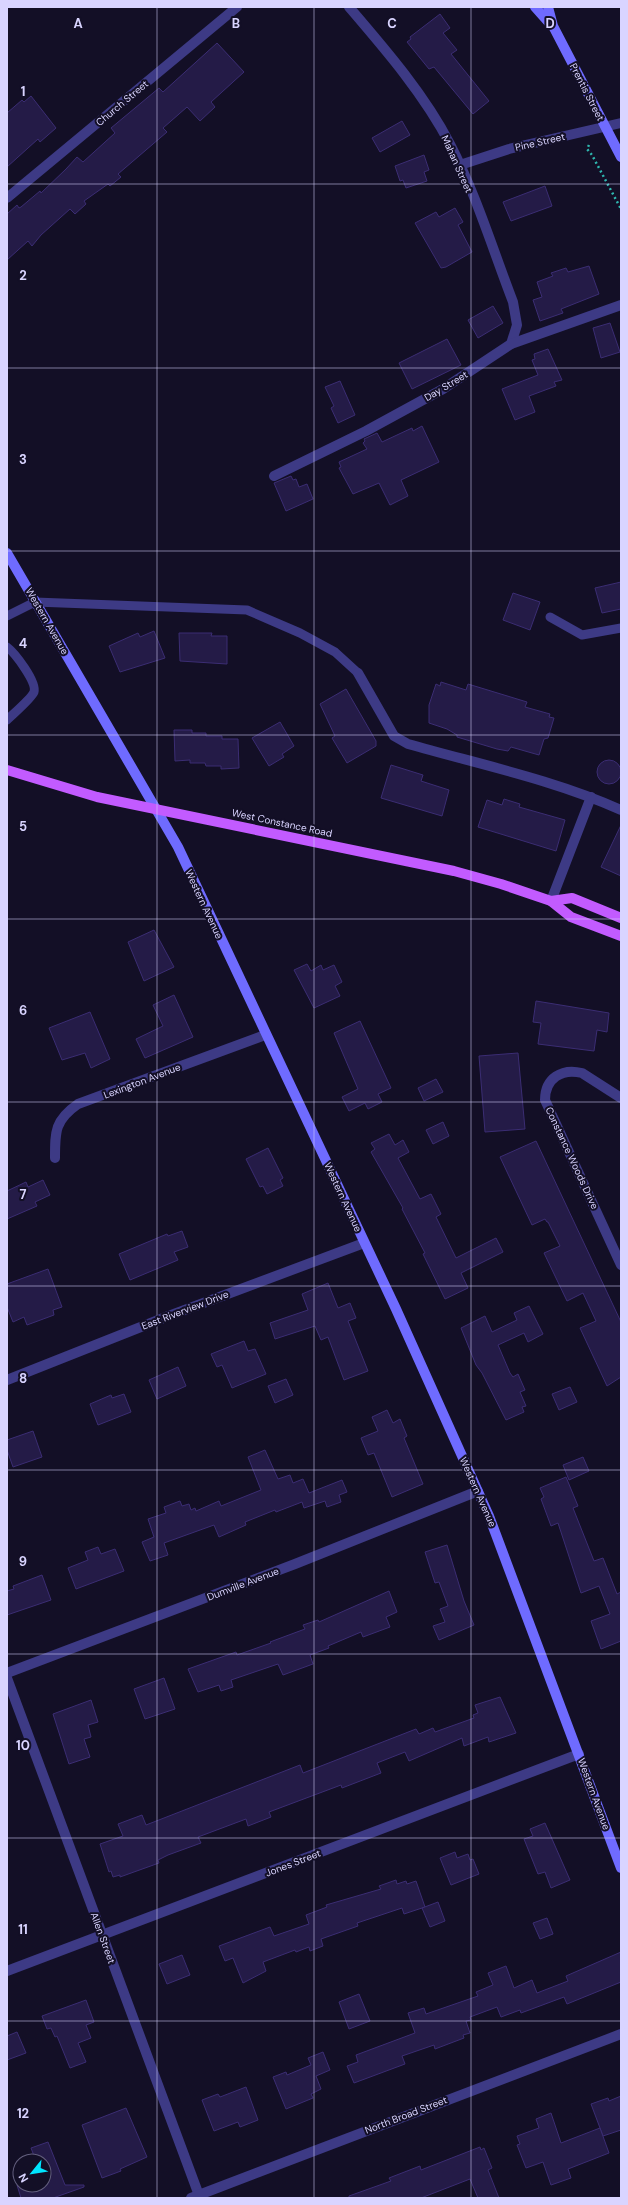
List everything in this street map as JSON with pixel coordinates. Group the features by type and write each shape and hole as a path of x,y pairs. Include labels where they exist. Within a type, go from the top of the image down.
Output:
{"main road":[{"name":"West Constance Road","path":"7,770 97,797 454,871 501,884 551,901 571,917 621,936"},
{"name":"West Constance Road","path":"551,901 572,898 621,918"}],"street":[{"name":"Church Street","path":"7,198 237,7"},
{"name":"Mahan Street","path":"349,7 379,42 432,114 460,165 513,302 517,325 511,344"},
{"name":"Prentis Street","path":"535,7 553,26"},
{"name":"Prentis Street","path":"548,7 553,26 621,157"},
{"name":"Pine Street","path":"460,165 509,149 621,123"},
{"name":"Day Street","path":"274,476 366,431 443,389 511,344 621,305"},
{"name":"Western Avenue","path":"7,553 178,847 364,1243 478,1491 535,1634 621,1868"},
{"path":"358,673 394,736 408,744 591,797 621,810"},
{"path":"551,901 591,797"},
{"name":"Lexington Avenue","path":"55,1158 55,1135 59,1121 66,1112 78,1104 265,1035"},
{"name":"Constance Woods Drive","path":"621,1098 582,1073 576,1072 566,1072 556,1075 549,1081 545,1090 545,1100 621,1265"},
{"name":"East Riverview Drive","path":"7,1380 152,1322 364,1243"},
{"name":"Dumville Avenue","path":"7,1673 295,1564 478,1491"},
{"name":"Allen Street","path":"7,1678 102,1935 196,2197"},
{"name":"Jones Street","path":"7,1971 579,1754"},
{"name":"North Broad Street","path":"196,2197 621,2034"}],"lane":[{"path":"7,616 35,602 247,610 300,633 335,652 358,673"},
{"path":"550,617 582,635 621,628"},
{"path":"7,647 16,654 34,687 33,693 7,720"}],"path":[{"path":"589,144 587,149 592,154 621,209"}],"building":[{"path":"440,14 450,28 443,33 457,50 451,54 489,101 473,114 434,67 429,69 407,42 411,39 410,37"},
{"path":"217,43 244,72 211,102 215,107 200,121 187,107 163,128 167,132 118,174 121,177 110,186 108,184 84,201 86,204 75,214 70,209 41,235 32,246 28,241 7,260 7,214 17,205 19,208 21,207 40,191 41,193 77,157 83,162 115,133 111,128 159,88 163,92"},
{"path":"31,96 56,128 40,142 38,139 7,167 7,113 22,100 24,102"},
{"path":"402,121 410,135 380,152 372,138"},
{"path":"424,155 429,170 424,172 427,181 406,188 403,180 400,181 395,166"},
{"path":"545,186 552,206 511,221 503,202"},
{"path":"455,208 463,222 458,225 472,252 446,267 441,268 415,223 436,212 439,217"},
{"path":"589,266 599,294 561,309 563,313 540,321 533,300 542,297 537,282 553,276 551,273 566,268 568,272"},
{"path":"493,306 503,323 478,338 468,320"},
{"path":"610,323 620,352 601,358 593,328"},
{"path":"447,339 461,365 412,389 399,363"},
{"path":"548,349 562,380 554,382 556,386 529,396 535,412 515,420 502,389 538,375 532,360 535,359 534,354"},
{"path":"340,381 355,415 338,423 331,408 334,406 325,387"},
{"path":"422,426 439,462 401,480 408,496 390,505 379,483 353,494 339,468 341,467 339,462 367,449 363,443 365,441 364,439 377,433 382,442 412,428 413,431"},
{"path":"291,476 293,480 296,479 299,487 307,484 313,499 286,511 274,483"},
{"path":"621,582 621,609 602,613 595,588"},
{"path":"513,593 540,602 530,630 503,620"},
{"path":"154,631 165,658 120,672 109,646 138,633 140,637"},
{"path":"179,633 212,633 211,636 227,636 227,664 180,661"},
{"path":"441,682 466,690 468,684 527,702 525,707 550,714 549,717 554,718 548,738 544,739 539,755 511,747 508,751 497,749 457,737 457,735 447,729 429,723 429,705 436,684 440,686"},
{"path":"346,689 376,741 376,746 347,763 332,738 335,736 320,704"},
{"path":"280,722 294,746 282,754 284,757 269,766 252,738"},
{"path":"174,730 192,730 192,733 206,733 206,736 222,736 222,739 238,739 239,768 221,769 221,766 206,766 205,763 190,763 190,760 175,761"},
{"path":"609,760 614,761 620,767 620,777 614,783 609,784 604,783 598,777 597,772 598,767 604,761"},
{"path":"391,765 423,775 421,781 449,790 442,816 381,798"},
{"path":"504,799 520,804 519,807 565,820 556,851 478,827 487,800 502,805"},
{"path":"621,825 621,876 601,867"},
{"path":"154,930 174,967 144,981 128,942"},
{"path":"307,964 311,971 321,965 323,970 334,965 342,982 335,986 340,996 314,1008 294,970"},
{"path":"174,995 193,1037 145,1058 136,1039 163,1026 153,1005"},
{"path":"536,1001 609,1013 607,1032 597,1030 594,1051 538,1044 541,1023 533,1022"},
{"path":"90,1012 110,1059 91,1068 85,1053 62,1060 49,1028"},
{"path":"360,1021 391,1088 378,1094 382,1102 368,1109 365,1103 349,1111 342,1097 358,1089 334,1033"},
{"path":"518,1053 525,1129 485,1132 479,1056"},
{"path":"436,1079 443,1092 424,1101 418,1088"},
{"path":"443,1122 449,1136 433,1144 426,1130"},
{"path":"389,1134 395,1145 403,1140 409,1152 398,1158 420,1199 431,1194 441,1214 436,1217 456,1258 496,1238 503,1252 461,1273 468,1288 445,1299 423,1254 425,1253 402,1209 403,1208 371,1152 375,1149 371,1143"},
{"path":"536,1141 621,1322 621,1377 607,1386 580,1328 596,1321 583,1293 567,1301 544,1253 560,1246 545,1219 532,1225 500,1157"},
{"path":"268,1148 283,1178 280,1180 283,1186 267,1194 263,1186 260,1187 246,1159"},
{"path":"43,1180 50,1195 35,1202 37,1206 7,1219 7,1191 26,1182 28,1187"},
{"path":"182,1231 188,1247 174,1252 178,1260 130,1280 119,1254 167,1234 168,1236"},
{"path":"48,1269 62,1307 53,1310 54,1315 27,1325 24,1317 13,1322 7,1307 7,1284"},
{"path":"328,1283 338,1308 350,1303 356,1318 348,1321 368,1371 344,1380 328,1337 321,1340 315,1326 275,1339 270,1323 308,1310 302,1294"},
{"path":"529,1306 543,1334 528,1342 524,1333 498,1345 510,1373 513,1377 518,1374 525,1390 520,1392 526,1406 522,1407 524,1412 506,1420 482,1373 476,1365 461,1328 485,1316 492,1332 517,1320 514,1313"},
{"path":"244,1341 248,1351 255,1349 266,1374 232,1388 222,1365 217,1367 211,1354"},
{"path":"178,1367 186,1386 157,1399 149,1380"},
{"path":"286,1379 293,1395 275,1403 268,1386"},
{"path":"570,1387 577,1402 559,1410 552,1394"},
{"path":"124,1394 131,1412 98,1425 90,1404 111,1395 112,1398"},
{"path":"387,1410 393,1423 400,1419 407,1436 404,1438 423,1484 392,1497 374,1453 368,1455 361,1438 378,1431 372,1417"},
{"path":"33,1431 42,1457 13,1467 7,1450 7,1440"},
{"path":"265,1450 278,1479 290,1475 293,1483 303,1479 309,1493 342,1480 347,1492 339,1495 341,1502 327,1507 325,1501 304,1508 302,1502 276,1512 275,1510 245,1522 246,1525 219,1537 214,1525 164,1543 168,1555 150,1561 142,1542 154,1537 148,1519 166,1513 164,1507 180,1501 182,1506 189,1504 191,1510 195,1508 196,1511 219,1501 221,1506 261,1490 248,1457"},
{"path":"583,1457 589,1471 569,1480 563,1465"},
{"path":"566,1477 578,1506 573,1508 594,1561 603,1558 617,1594 621,1592 621,1641 601,1649 591,1621 610,1614 599,1586 581,1593 558,1523 551,1526 541,1499 544,1497 540,1488"},
{"path":"447,1545 464,1601 474,1625 439,1640 433,1626 445,1622 440,1609 448,1606 439,1582 435,1583 425,1552"},
{"path":"98,1547 101,1554 115,1549 124,1571 76,1589 68,1568 88,1560 85,1552"},
{"path":"42,1575 51,1600 7,1615 7,1591 14,1589 13,1586"},
{"path":"389,1591 397,1612 386,1617 390,1627 363,1637 361,1632 328,1646 329,1648 310,1655 313,1664 283,1675 278,1664 231,1680 233,1687 221,1691 219,1685 198,1692 188,1669 236,1652 237,1655 271,1643 270,1642 305,1629 303,1625 318,1620 319,1622"},
{"path":"164,1678 175,1709 145,1719 134,1689"},
{"path":"500,1697 516,1733 489,1742 488,1737 464,1746 462,1738 409,1761 405,1752 377,1763 381,1773 342,1788 341,1785 269,1812 271,1817 248,1826 246,1819 198,1837 201,1843 168,1855 158,1860 159,1863 120,1877 120,1875 113,1877 111,1871 109,1872 100,1844 123,1836 118,1824 142,1815 146,1825 300,1765 303,1773 416,1729 419,1734 433,1728 435,1732 474,1718 473,1715 478,1713 475,1705"},
{"path":"91,1700 98,1722 88,1725 91,1737 84,1739 90,1757 69,1764 53,1714"},
{"path":"545,1823 570,1880 551,1888 545,1872 538,1874 524,1839 533,1836 530,1829"},
{"path":"455,1852 457,1858 468,1854 470,1860 473,1859 479,1874 451,1885 440,1858"},
{"path":"396,1880 397,1884 406,1881 407,1884 416,1881 425,1907 404,1914 402,1908 357,1923 358,1926 321,1939 323,1946 310,1951 309,1947 296,1952 295,1950 263,1962 266,1971 243,1983 233,1958 225,1961 219,1946 270,1927 274,1936 309,1924 306,1915 327,1907 326,1905 381,1889 379,1886"},
{"path":"438,1902 445,1921 430,1927 422,1908"},
{"path":"547,1918 553,1934 540,1939 533,1923"},
{"path":"621,1952 621,1982 567,2004 564,1997 521,2013 520,2010 501,2017 497,2007 470,2017 471,2020 466,2021 470,2033 463,2035 464,2038 435,2049 434,2045 402,2056 405,2064 354,2083 347,2066 358,2062 356,2055 415,2033 408,2013 424,2008 426,2014 478,1996 476,1992 493,1985 488,1973 506,1966 514,1988 532,1980 537,1993 568,1981 566,1976"},
{"path":"182,1955 190,1975 167,1984 159,1964"},
{"path":"359,1994 370,2021 349,2029 339,2002"},
{"path":"86,2000 94,2022 86,2025 91,2038 78,2043 86,2062 70,2068 57,2036 55,2037 51,2028 47,2029 42,2016"},
{"path":"17,2032 26,2053 7,2060 7,2036"},
{"path":"323,2052 330,2070 316,2076 321,2089 311,2094 313,2098 286,2109 273,2077 286,2072 287,2075 311,2065 308,2058"},
{"path":"246,2087 258,2120 240,2127 238,2122 214,2131 202,2100 218,2094 220,2097"},
{"path":"621,2096 621,2130 603,2136 591,2104 608,2098 609,2101"},
{"path":"126,2108 147,2157 120,2169 121,2171 102,2178 82,2125"},
{"path":"551,2113 561,2143 600,2128 609,2153 568,2169 571,2178 551,2185 543,2162 526,2168 517,2145 520,2144 517,2136 539,2128 536,2119"},
{"path":"48,2142 65,2185 84,2185 84,2187 53,2198 21,2198 19,2193 52,2193 52,2153 33,2153 31,2148"},
{"path":"480,2147 481,2150 484,2148 492,2168 488,2170 499,2198 478,2198 470,2179 421,2198 349,2198 349,2196 391,2181 389,2178 420,2166 421,2170"}]}
